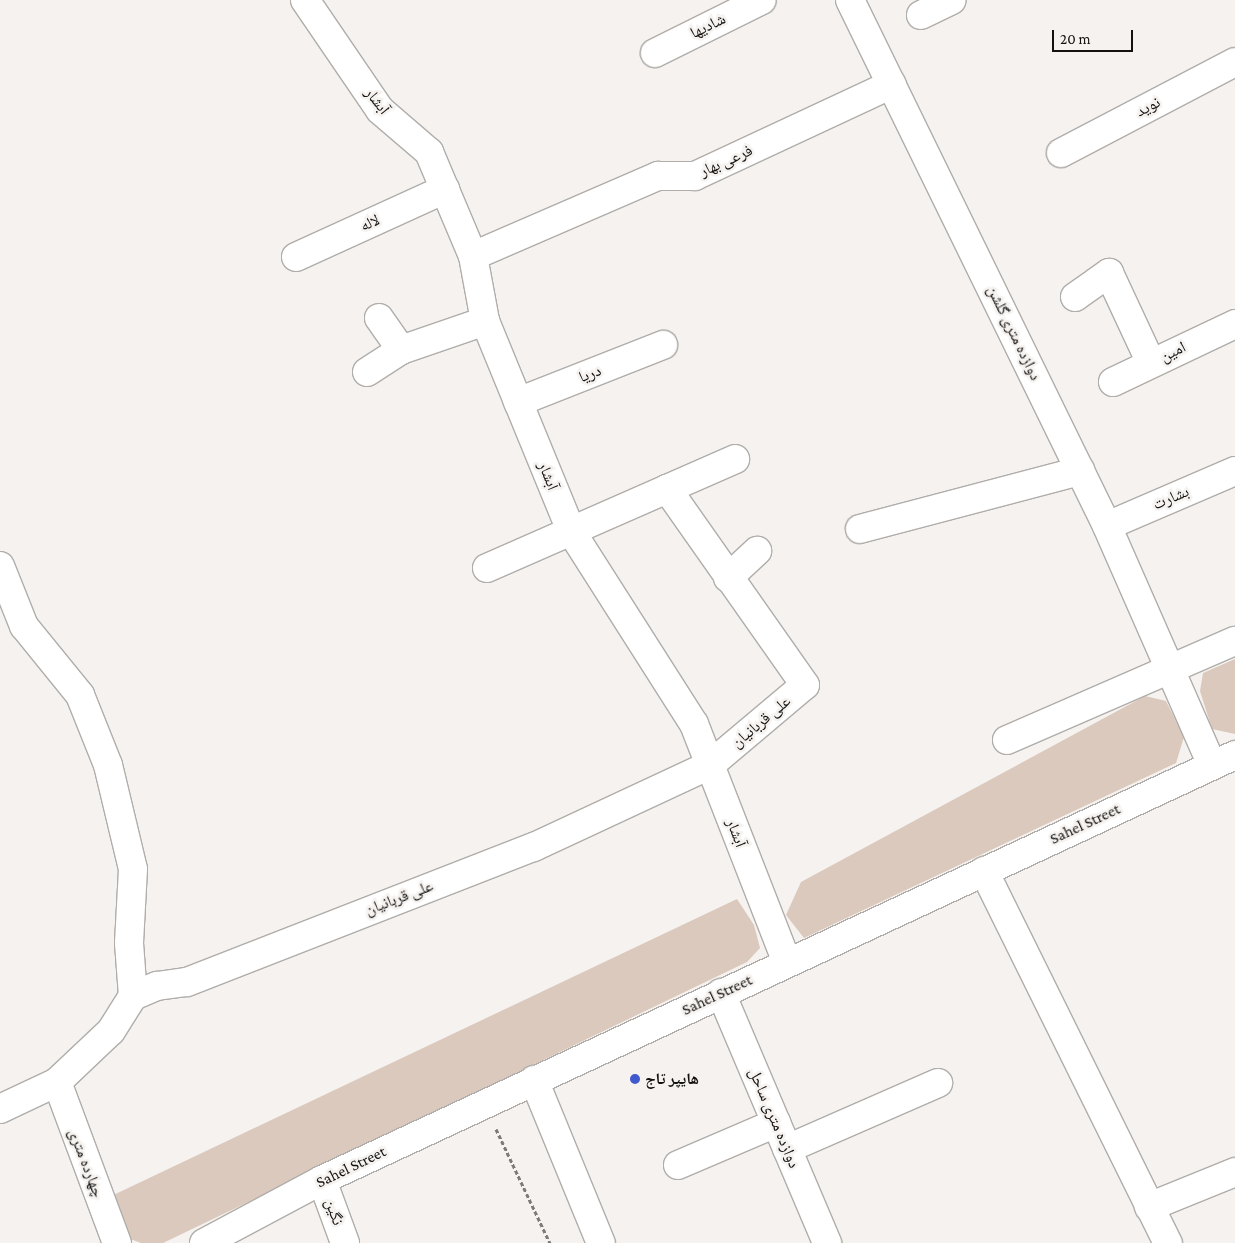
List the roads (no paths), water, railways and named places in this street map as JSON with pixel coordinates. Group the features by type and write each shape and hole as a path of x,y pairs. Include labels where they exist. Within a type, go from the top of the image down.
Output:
{"street":[{"name":"آبشار","path":"305,0 380,110 429,152 473,256 484,321 571,531 694,724 787,962"},
{"name":"شادیها","path":"655,53 762,0"},
{"name":"دوازده متری گلشن","path":"850,0 1107,526 1173,669 1224,760"},
{"path":"921,15 952,0"},
{"name":"نوید","path":"1061,153 1235,62"},
{"name":"فرعی بهار","path":"473,256 658,176 695,176 892,84"},
{"name":"لاله","path":"296,257 445,189"},
{"path":"1075,297 1109,273 1151,363"},
{"path":"379,318 401,350"},
{"path":"367,372 401,350 484,321"},
{"name":"امین","path":"1113,382 1235,324"},
{"name":"دریا","path":"518,402 663,345"},
{"path":"487,568 735,459"},
{"path":"860,529 1080,471"},
{"name":"بشارت","path":"1107,526 1235,471"},
{"path":"666,489 728,578 757,551"},
{"path":"0,566 24,626 80,695 108,765 133,868 128,943 133,996 111,1031 56,1082 0,1109"},
{"name":"علی قربانیان","path":"133,996 157,986 186,982 534,848 710,764 805,685 728,578"},
{"path":"1007,740 1235,642"},
{"name":"Sahel Street","path":"204,1243 322,1180 1224,760"},
{"path":"984,871 1150,1207 1165,1242"},
{"name":"دوازده متری ساحل","path":"721,993 827,1243"},
{"path":"534,1080 601,1243"},
{"name":"چهارده متری","path":"56,1082 117,1243"},
{"path":"787,1149 938,1083"},
{"path":"678,1165 776,1123"},
{"path":"1150,1207 1235,1172"},
{"name":"نگین","path":"322,1180 345,1243"}],"place":[{"name":"هایپر تاج","path":"635,1079"}]}
